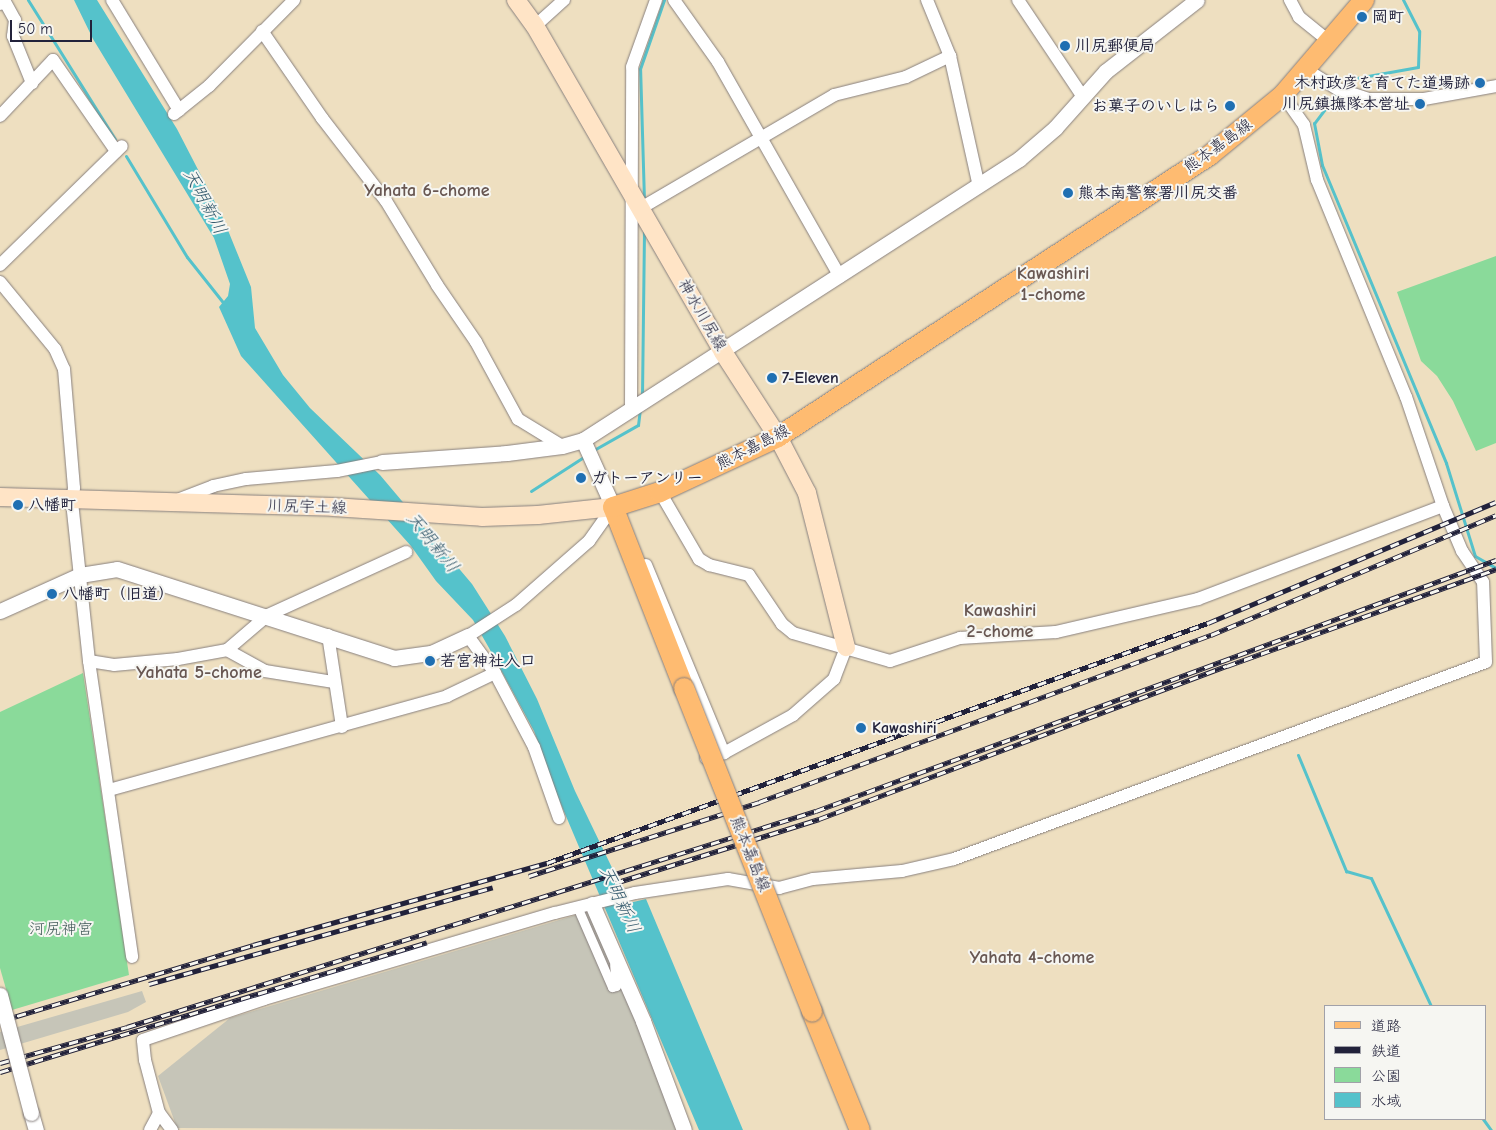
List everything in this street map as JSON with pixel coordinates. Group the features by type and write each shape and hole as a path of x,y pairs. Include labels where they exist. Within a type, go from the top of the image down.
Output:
{"main road":[{"name":"神水川尻線","path":"516,0 535,26 723,352 778,437 807,493 846,648"},
{"name":"熊本嘉島線","path":"860,1130 613,507 660,492 778,437 1210,155 1283,95 1364,0"},
{"name":"川尻宇土線","path":"0,497 72,502 169,503 430,514 538,515 613,507"}],"street":[{"path":"112,0 177,112 209,86 262,30 294,0"},
{"path":"535,26 564,0"},
{"path":"631,410 632,67 656,0"},
{"path":"674,0 718,62 840,277"},
{"path":"927,0 950,56 979,187"},
{"path":"1018,0 1083,96"},
{"path":"169,503 212,486 246,479 337,471 382,462 562,446 583,440 840,277 1019,159 1055,128 1106,71 1197,0"},
{"path":"1290,0 1300,17 1330,42"},
{"path":"0,4 5,2 15,20 13,36 32,83"},
{"path":"262,30 322,118 386,201 437,285 476,342 518,419 562,446"},
{"path":"641,208 834,95 906,77 950,56"},
{"path":"0,116 53,60 119,148 0,265"},
{"path":"1306,70 1338,89 1369,99 1424,99 1496,86"},
{"path":"172,1130 159,1113 145,1060 143,1040 264,998 634,894 728,879 779,888 813,879 902,871 954,859 1342,712 1486,662 1483,582 1462,551 1444,506 1406,397 1317,180 1304,125 1283,95"},
{"path":"0,282 55,349 64,368 74,488 72,502 89,662 132,957"},
{"path":"583,440 613,507 633,532 724,753"},
{"path":"660,492 699,559 709,565 749,576 760,587 782,624 793,633 890,661 960,638 1056,632 1198,599 1444,506"},
{"path":"613,507 620,551 702,759 724,753 793,715 817,696 834,679 846,648"},
{"path":"0,611 80,576 117,569 268,615 394,658 430,653 468,636 516,605 590,541 613,507"},
{"path":"89,662 114,665 178,659 228,650 268,615 406,552"},
{"path":"1483,582 1496,586"},
{"path":"328,635 342,727"},
{"path":"468,636 495,673 534,748 559,818"},
{"path":"228,650 264,671 334,682"},
{"path":"109,790 342,727 447,696 495,673"},
{"path":"589,906 612,947 684,1130"},
{"path":"589,906 612,987 616,986 612,947"},
{"path":"0,995 36,1130"},
{"path":"150,1130 159,1113"}],"shaded area":[{"path":"593,910 678,1130 177,1128 158,1076 230,1018"},
{"path":"142,991 146,1002 128,1012 0,1050 0,1032"}],"green space":[{"path":"1496,256 1496,443 1476,451 1453,401 1437,376 1421,361 1397,292"},
{"name":"河尻神宮","path":"83,673 129,975 12,1010 0,968 0,712"}],"water":[{"name":"天明新川","path":"74,0 97,0 177,129 223,218 251,287 255,328 283,375 310,408 380,475 472,584 505,636 537,699 575,791 629,903 646,899 743,1130 699,1130 557,795 534,731 489,648 473,620 436,581 411,546 241,356 219,307 228,296 230,284 214,238 93,39"}],"waterway":[{"path":"28,0 115,139"},
{"path":"644,200 640,69 664,0"},
{"path":"1344,87 1351,79 1418,67 1419,31 1403,0"},
{"path":"1337,93 1314,123 1322,165 1446,463 1475,556 1496,568"},
{"path":"126,156 187,257 225,305"},
{"path":"642,395 644,229"},
{"path":"592,451 638,425 640,409"},
{"path":"531,491 585,456"},
{"path":"1298,755 1346,871 1371,878 1431,1005"},
{"path":"1484,1120 1491,1130"}],"railway":[{"path":"0,1021 253,945 547,863 1208,623 1496,502"},
{"path":"529,876 759,802 1211,635 1496,515"},
{"path":"0,1063 127,1027 816,811 1496,560"},
{"path":"615,883 819,819 1227,666 1496,569"},
{"path":"149,984 493,887"},
{"path":"0,1072 427,942"}],"place":[{"name":"岡町","path":"1362,17"},
{"name":"川尻郵便局","path":"1065,46"},
{"name":"木村政彦を育てた道場跡","path":"1480,83"},
{"name":"川尻鎮撫隊本営址","path":"1420,104"},
{"name":"お菓子のいしはら","path":"1230,106"},
{"name":"熊本南警察署川尻交番","path":"1068,193"},
{"name":"7-Eleven","path":"772,378"},
{"name":"ガトーアンリー","path":"581,478"},
{"name":"八幡町","path":"18,505"},
{"name":"八幡町（旧道）","path":"52,594"},
{"name":"若宮神社入口","path":"430,661"},
{"name":"Kawashiri","path":"861,728"}],"district":[{"name":"Yahata 6-chome","path":"427,191"},
{"name":"Kawashiri 1-chome","path":"1053,285"},
{"name":"Kawashiri 2-chome","path":"1000,622"},
{"name":"Yahata 5-chome","path":"199,673"},
{"name":"Yahata 4-chome","path":"1032,958"}]}
